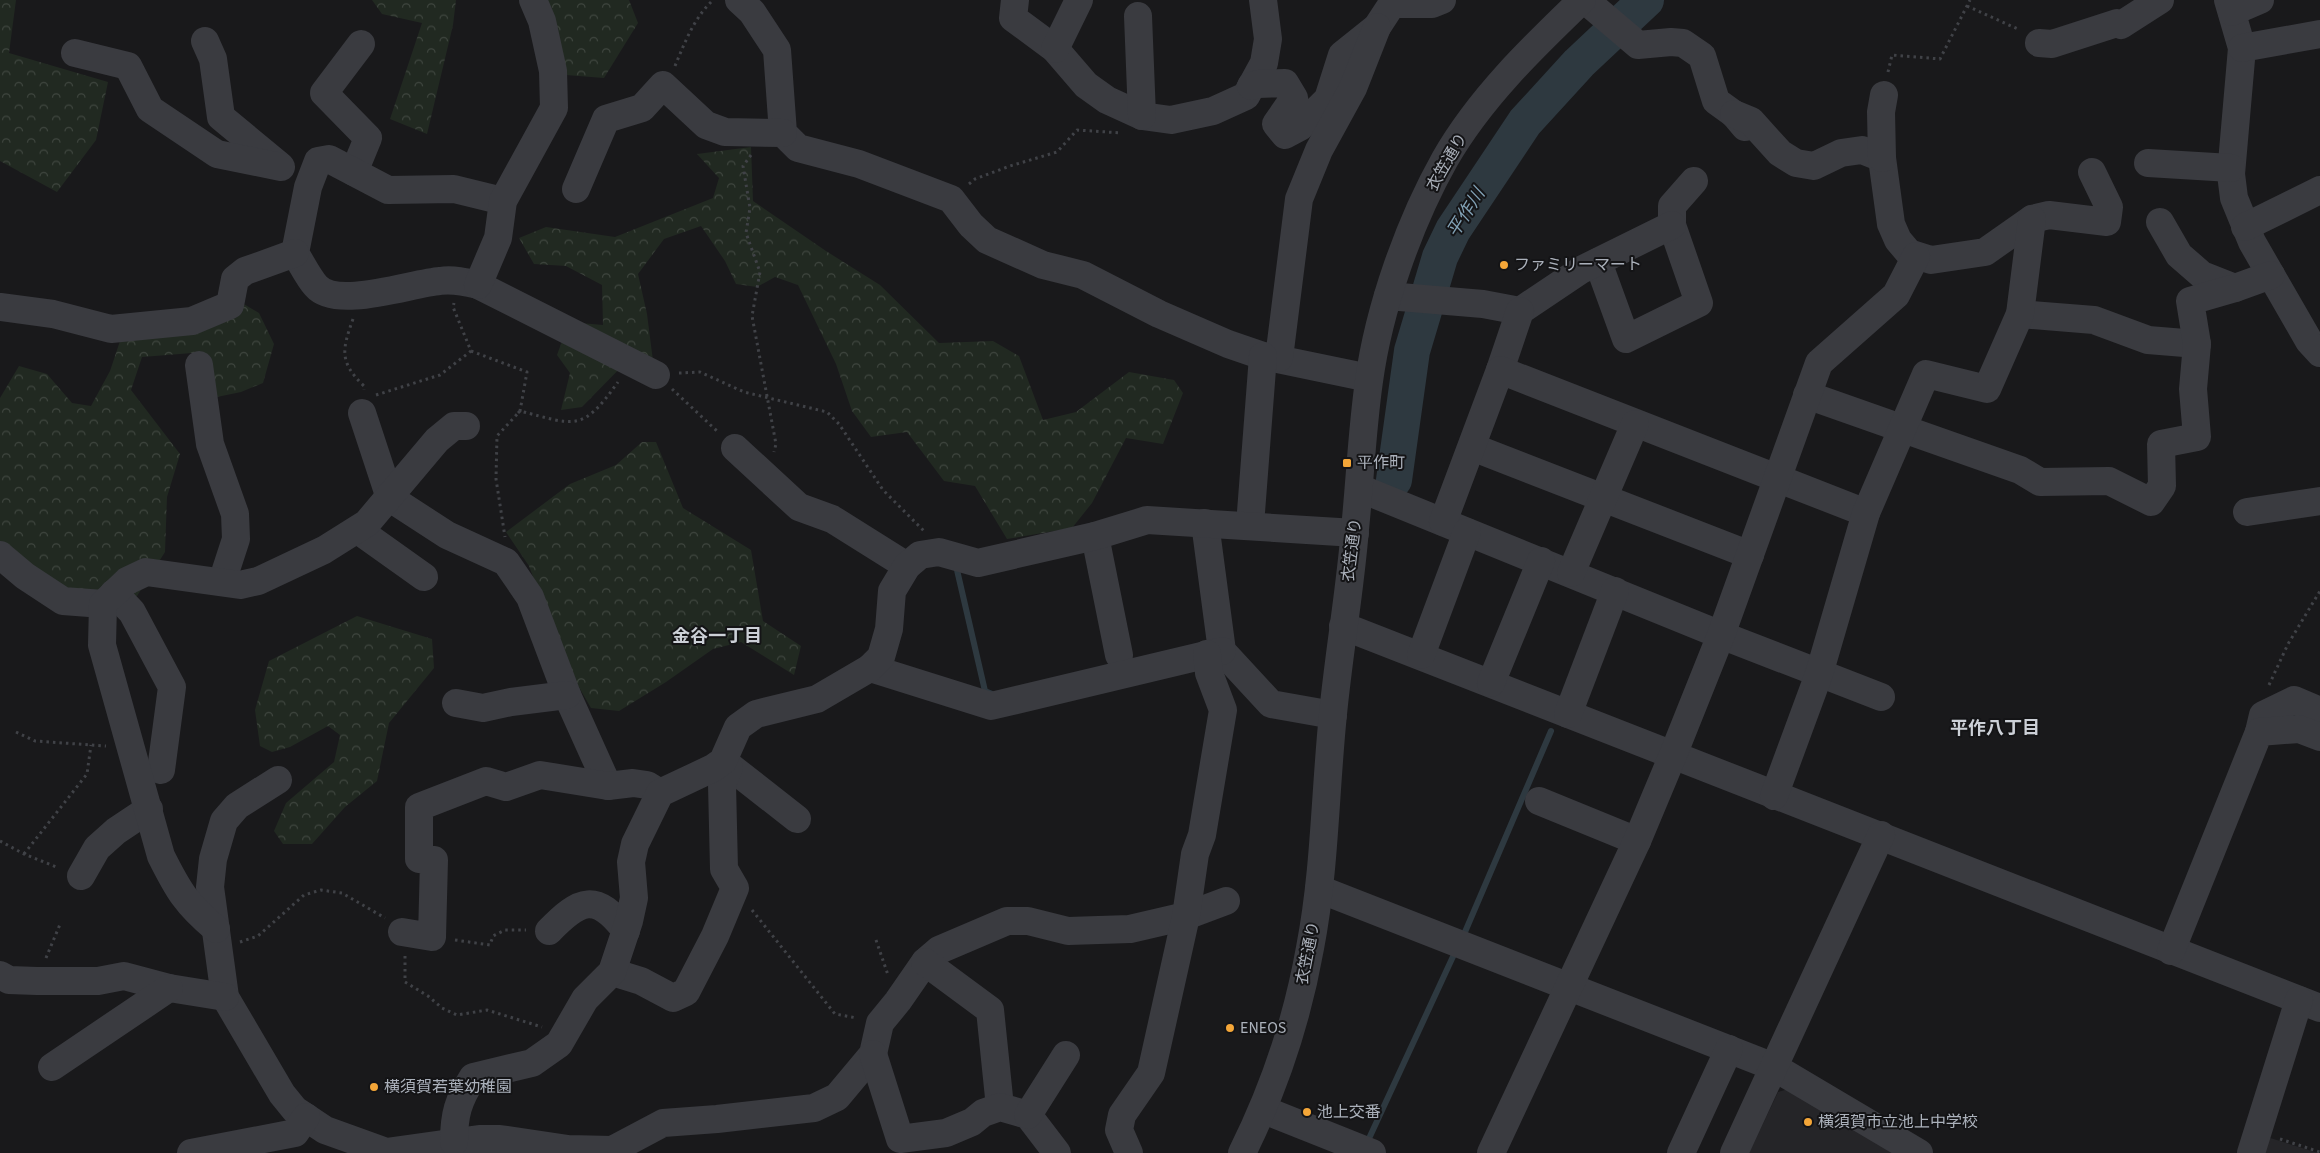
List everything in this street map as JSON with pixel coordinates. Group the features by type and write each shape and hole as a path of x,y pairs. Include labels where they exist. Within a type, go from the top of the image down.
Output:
{"street":[{"path":"470,283 498,238 503,201 554,108 553,71 542,21 533,0"},
{"path":"1015,0 1013,18 1055,49 1086,85 1107,100 1142,116 1171,120 1213,111 1246,96 1264,63 1268,39 1263,0"},
{"path":"1055,49 1079,0"},
{"path":"1250,525 1271,357 1299,199 1319,150 1353,88 1377,27 1392,4 1432,4 1442,0"},
{"path":"1584,0 1638,45 1671,42 1683,43 1702,56 1716,101 1734,114 1751,121 1780,153 1796,163 1814,166 1841,152 1862,150 1882,158"},
{"name":"衣笠通り","path":"1242,1153 1264,1110 1283,1059 1311,947 1319,889 1333,715 1355,534 1369,378 1388,296 1413,225 1446,158 1488,98 1533,48 1584,0"},
{"path":"2039,42 2052,44 2117,23 2121,25 2160,0"},
{"path":"2260,0 2230,6 2242,48 2231,168 2234,198 2252,242 2309,341 2320,353"},
{"path":"751,4 777,50 783,133 798,148 859,164 951,199 971,225 987,240 1043,265 1083,275 1159,314 1228,344 1271,357 1369,378"},
{"path":"1138,16 1142,116"},
{"path":"1251,86 1285,83 1294,98 1276,124 1285,135 1300,127 1328,99 1342,55 1377,27"},
{"path":"2242,48 2320,34"},
{"path":"205,41 213,59 221,117 308,187"},
{"path":"354,172 368,138 324,93 360,44"},
{"path":"75,53 128,66 150,109 217,154 281,167"},
{"path":"576,189 606,120 642,108 663,85 706,125 725,132 783,133"},
{"path":"1884,95 1881,112 1882,158 1891,224 1898,240 1909,253 1916,256 1932,260 1984,252 2032,219 2049,215 2108,222 2109,207 2092,172"},
{"path":"1734,114 1766,154"},
{"path":"503,201 454,189 388,190 329,159 318,161 308,187 295,253 316,288 336,296 362,296 441,280 470,283 656,375"},
{"path":"2148,163 2231,168"},
{"path":"1598,262 1626,339 1699,303 1672,225 1672,206 1694,181"},
{"path":"2246,227 2320,190"},
{"path":"1774,796 1819,674 1866,514 1926,374 1987,389 2020,314 2032,219"},
{"path":"2160,222 2179,255 2202,275 2235,288"},
{"path":"1421,655 1455,527 1472,447 1520,311 1581,270 1672,225"},
{"path":"0,307 53,314 111,329 192,321 230,306 235,279 245,271 295,253"},
{"path":"1491,1153 1637,841 1673,756 1721,635 1819,363 1896,295 1916,256"},
{"path":"1807,395 2020,470 2040,482 2109,481 2151,502 2162,486 2161,444 2197,437 2193,390 2197,344 2190,301 2235,288 2271,274"},
{"path":"1388,296 1483,304 1520,311"},
{"path":"2020,314 2094,320 2148,340 2197,344"},
{"path":"199,364 210,444 235,514 236,539 222,582"},
{"path":"1500,370 1866,514"},
{"path":"362,406 390,498 447,535 506,562 530,597 567,695 608,786"},
{"path":"1571,573 1635,424"},
{"path":"217,939 192,909 176,885 161,856 102,645 108,599 128,581 146,572 240,585 258,581 324,550 358,530 390,498 437,440 454,426 466,426"},
{"path":"1472,447 1750,555"},
{"path":"735,448 799,507 832,519 907,566"},
{"path":"1359,488 1615,590 1721,635 1881,697"},
{"path":"2247,512 2320,501"},
{"path":"612,972 641,981 673,998 686,992 715,936 735,888 724,868 722,784 738,727 756,714 817,699 870,668 881,657 889,630 892,591 907,566 920,555 939,552 978,563 1095,536 1147,520 1250,525 1355,534"},
{"path":"1129,1153 1119,1130 1122,1115 1152,1073 1186,916 1195,854 1202,835 1223,710 1209,673 1214,653 1205,523"},
{"path":"358,530 424,577"},
{"path":"1095,536 1119,655"},
{"path":"0,555 25,576 63,601 108,599 132,612 172,687 161,770"},
{"path":"1491,683 1541,561"},
{"path":"1568,714 1615,590"},
{"path":"1343,626 2310,1004 2255,1142"},
{"path":"870,668 991,706 1214,653"},
{"path":"1214,653 1271,704 1333,715"},
{"path":"456,703 483,708 511,702 567,695"},
{"path":"2171,951 2261,724 2294,700 2320,711"},
{"path":"2261,724 2299,729 2320,737"},
{"path":"454,1142 454,1118 465,1090 473,1077 532,1063 560,1044 585,999 612,972 626,931 634,898 631,862 635,844 660,793 713,768 726,765"},
{"path":"726,765 797,819"},
{"path":"402,932 432,937 434,860 419,859 419,807 486,781 506,786 540,774 608,786 633,783 647,785 660,793"},
{"path":"278,780 237,806 224,821 213,859 210,887 225,997 282,1094 295,1110 325,1130 386,1152 454,1142 500,1139 568,1149 612,1150 663,1123 814,1108 837,1097 874,1054"},
{"path":"1539,801 1637,841"},
{"path":"81,876 97,848 116,831 149,809"},
{"path":"1734,1153 1881,836"},
{"path":"1319,889 1774,1067 1919,1153"},
{"path":"1057,1153 1028,1115 1000,1107 983,1113 972,1122 946,1133 898,1146 874,1054 880,1023 925,962 939,950 1007,921 1028,921 1068,931 1130,929 1186,916 1226,901"},
{"path":"549,930 569,911 585,904 604,907 626,931"},
{"path":"925,962 990,1010 1000,1107"},
{"path":"0,975 9,980 36,981 98,981 124,976 169,988 225,997"},
{"path":"52,1067 169,988"},
{"path":"1681,1153 1729,1049"},
{"path":"1028,1115 1066,1055"},
{"path":"1264,1110 1372,1153"},
{"path":"191,1153 295,1133 306,1117"}],"path":[{"path":"663,85 675,66 686,38 702,11 713,0"},
{"path":"1884,95 1892,55 1940,59 1970,0"},
{"path":"1967,6 2031,35 2039,42"},
{"path":"951,199 975,179 1057,152 1077,130 1120,134 1134,126 1142,116"},
{"path":"754,152 743,166 750,208 746,233 760,272 752,316 776,444 774,452 758,469"},
{"path":"466,426 485,436 497,436 506,429 520,411 527,372 471,351 453,307 470,283"},
{"path":"362,296 345,342 344,356 350,373 364,386 362,406 440,375 471,351"},
{"path":"520,411 561,422 573,422 588,418 604,402 631,363"},
{"path":"656,375 700,372 744,392 828,412 839,424 883,490 932,539 939,552"},
{"path":"656,375 735,448"},
{"path":"497,436 496,479 506,532 502,560"},
{"path":"2261,724 2268,686 2288,644 2320,591"},
{"path":"16,732 35,742 129,746"},
{"path":"24,854 87,774 91,745"},
{"path":"0,841 24,854 81,876"},
{"path":"735,888 834,1014 880,1023"},
{"path":"217,939 258,936 304,895 320,890 342,894 378,913 402,932 405,946 405,982 428,996 442,1008 456,1015 487,1010 565,1034"},
{"path":"36,981 61,922"},
{"path":"432,937 490,945 493,936 504,930 549,930"},
{"path":"876,940 898,1001"},
{"path":"2255,1142 2320,1152"}],"shaded area":[{"name":"横須賀市立池上中学校","path":"1788,1089 1910,1153 1749,1153 1778,1092"},
{"path":"2264,1136 2318,1153 2259,1153"}],"green space":[{"path":"0,0 16,0 9,53 108,82 96,140 57,192 0,161"},
{"path":"372,0 456,0 453,25 427,134 390,119 422,23 382,14"},
{"path":"541,0 629,0 638,23 604,78 566,75"},
{"path":"751,147 753,201 880,285 939,343 993,341 1019,356 1043,420 1076,412 1129,372 1174,380 1183,393 1163,444 1126,438 1092,503 1072,528 1007,539 975,486 944,481 907,432 871,437 852,411 836,364 798,285 775,277 757,287 736,284 725,261 701,226 664,239 638,274 647,314 653,361 629,359 582,407 561,410 570,373 557,355 569,322 603,325 602,285 566,266 534,264 519,238 546,227 615,237 713,198 719,178 697,154"},
{"path":"242,303 259,313 274,344 263,383 241,392 212,398 192,353 142,357 131,390 180,454 167,497 165,552 137,596 88,603 0,554 0,398 19,366 47,374 72,403 91,406 110,371 122,335"},
{"path":"642,442 656,442 683,508 751,550 763,621 801,646 794,675 741,642 713,649 666,682 619,711 591,708 566,665 529,566 506,532 570,484 616,465"},
{"path":"357,616 432,639 434,668 389,723 377,781 345,807 312,844 283,844 274,831 286,803 334,762 340,735 328,726 290,747 272,752 260,746 255,710 269,661"}],"waterway":[{"name":"平作川","path":"1394,480 1412,351 1440,257 1453,230 1525,122 1579,63 1646,0"},
{"path":"957,570 985,691 992,694"},
{"path":"1462,939 1551,731"},
{"path":"1366,1145 1456,950"}],"place":[{"name":"ファミリーマート","path":"1504,265"},
{"name":"平作町","path":"1347,463"},
{"name":"ENEOS","path":"1230,1028"},
{"name":"横須賀若葉幼稚園","path":"374,1087"},
{"name":"池上交番","path":"1307,1112"},
{"name":"横須賀市立池上中学校","path":"1808,1122"}],"district":[{"name":"金谷一丁目","path":"717,636"},
{"name":"平作八丁目","path":"1995,728"}]}
